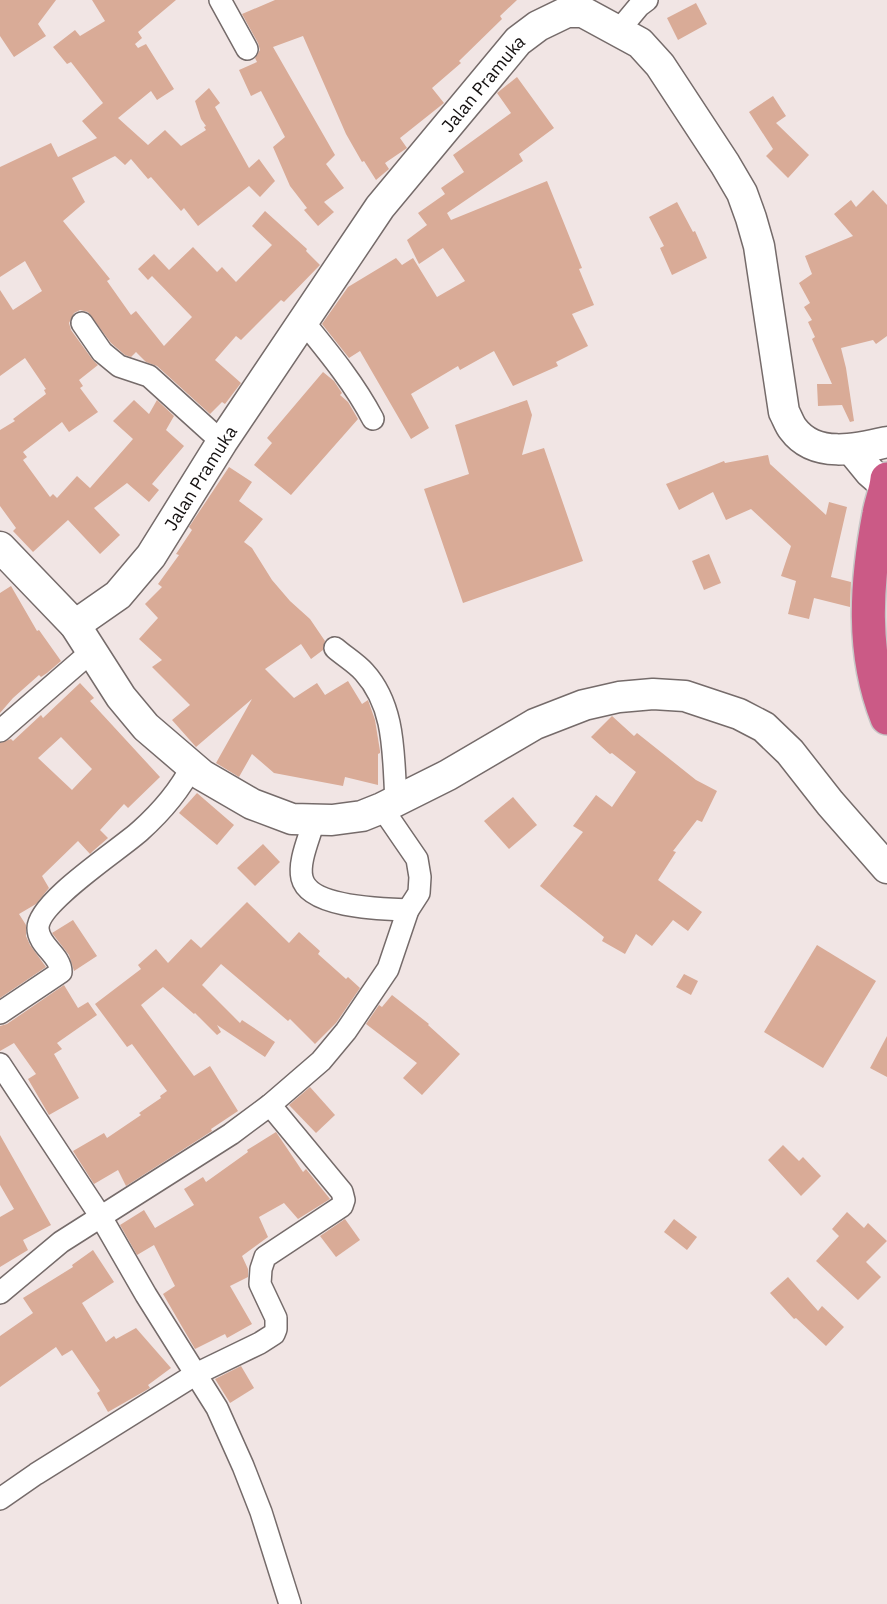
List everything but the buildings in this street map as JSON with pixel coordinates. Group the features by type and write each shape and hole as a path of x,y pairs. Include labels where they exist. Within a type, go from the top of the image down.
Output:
{"highway":[{"path":"885,498 869,589 868,623 871,664 887,718"}],"street":[{"path":"220,0 247,49"},
{"path":"619,30 647,0"},
{"name":"Jalan Pramuka","path":"75,625 118,595 151,556 222,442 380,207 501,59 518,41 564,6 583,12 640,43 660,65 725,164 741,193 759,246 784,412 793,429 803,439 823,448 852,450 887,442"},
{"path":"303,321 338,364 362,398 373,419"},
{"path":"82,323 105,354 119,366 149,376 222,442"},
{"path":"852,450 870,472 885,498"},
{"path":"0,547 75,625 90,652 121,697 146,727 202,775 252,804 292,819 332,820 362,816 448,775 535,724 584,705 619,697 653,694 685,696 739,714 764,728 790,752 830,803 887,868"},
{"path":"0,1293 61,1242 231,1134 270,1106 321,1061 346,1031 388,969 408,910 419,893 420,877 417,859 389,804 393,747 388,713 375,686 363,670 335,648"},
{"path":"0,732 90,652"},
{"path":"0,1013 61,972 60,965 39,936 38,927 54,899 142,830 183,784 192,766"},
{"path":"314,820 304,858 302,877 311,891 333,902 408,910"},
{"path":"0,1064 101,1217 146,1295 217,1408 261,1512 290,1604"},
{"path":"0,1499 196,1374 274,1334 276,1318 260,1284 265,1257 342,1206 344,1200 342,1192 270,1106"}]}
